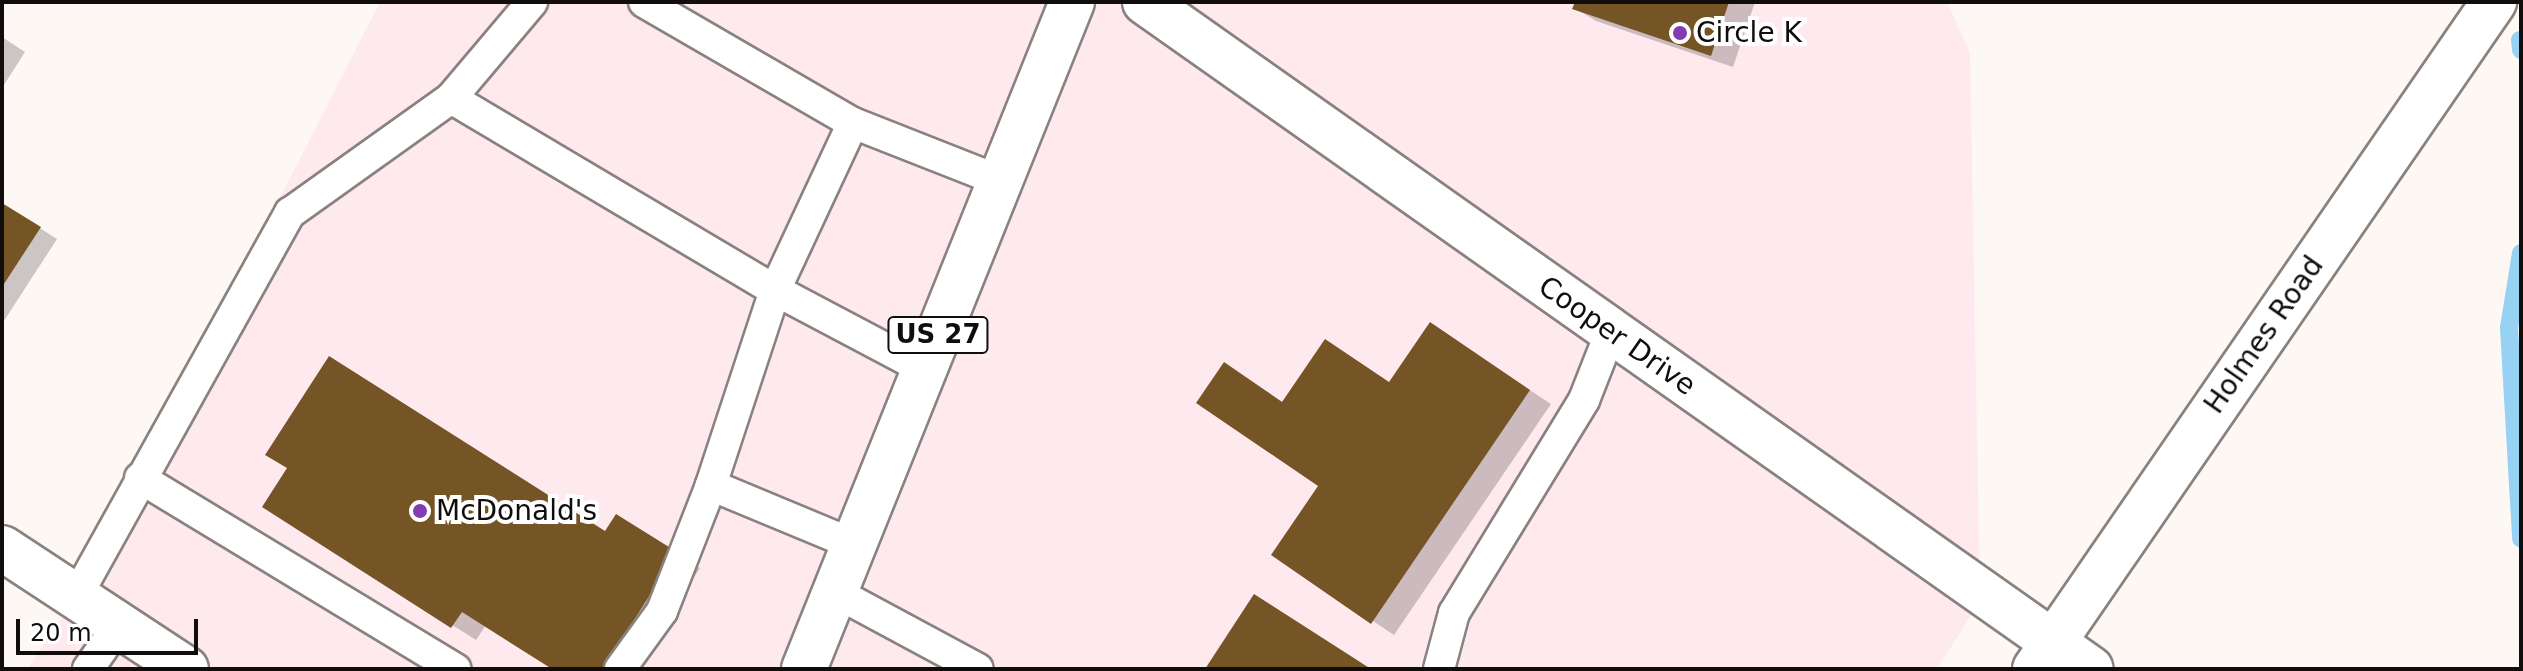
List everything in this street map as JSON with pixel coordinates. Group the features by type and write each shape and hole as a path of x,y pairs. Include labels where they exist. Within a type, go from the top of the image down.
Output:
{"street":[{"name":"US 27","path":"804,669 1072,2"},
{"name":"Cooper Drive","path":"1145,2 1611,331 2043,657 2091,669"},
{"name":"Holmes Road","path":"2043,657 2494,2"},
{"path":"2,548 186,669"}],"lane":[{"path":"76,597 290,213 451,98 532,2"},
{"path":"644,2 853,123 1000,181"},
{"path":"451,98 775,290 924,369"},
{"path":"620,669 662,611 711,485 775,290 853,123"},
{"path":"1439,669 1454,613 1584,400 1611,331"},
{"path":"140,478 456,669"},
{"path":"711,485 855,545"},
{"path":"835,592 978,669"},
{"path":"88,669 119,625"}],"shaded area":[{"path":"380,2 1947,2 1970,53 1980,601 1937,669 27,669 76,597"}],"building":[{"name":"Circle K","path":"1575,2 1729,2 1711,56 1572,9"},
{"path":"2,203 41,227 2,287"},
{"path":"1430,322 1530,390 1371,624 1271,555 1318,486 1196,403 1224,362 1282,402 1325,339 1389,382"},
{"name":"McDonald's","path":"329,356 605,531 616,514 677,552 603,669 552,669 462,612 451,628 262,507 287,468 265,455"},
{"path":"1254,594 1371,669 1205,669"}],"waterway":[{"path":"2520,40 2521,50"},
{"path":"2521,253 2509,328 2521,539"}],"place":[{"name":"Circle K","path":"1680,33"},
{"name":"McDonald's","path":"420,511"}]}
